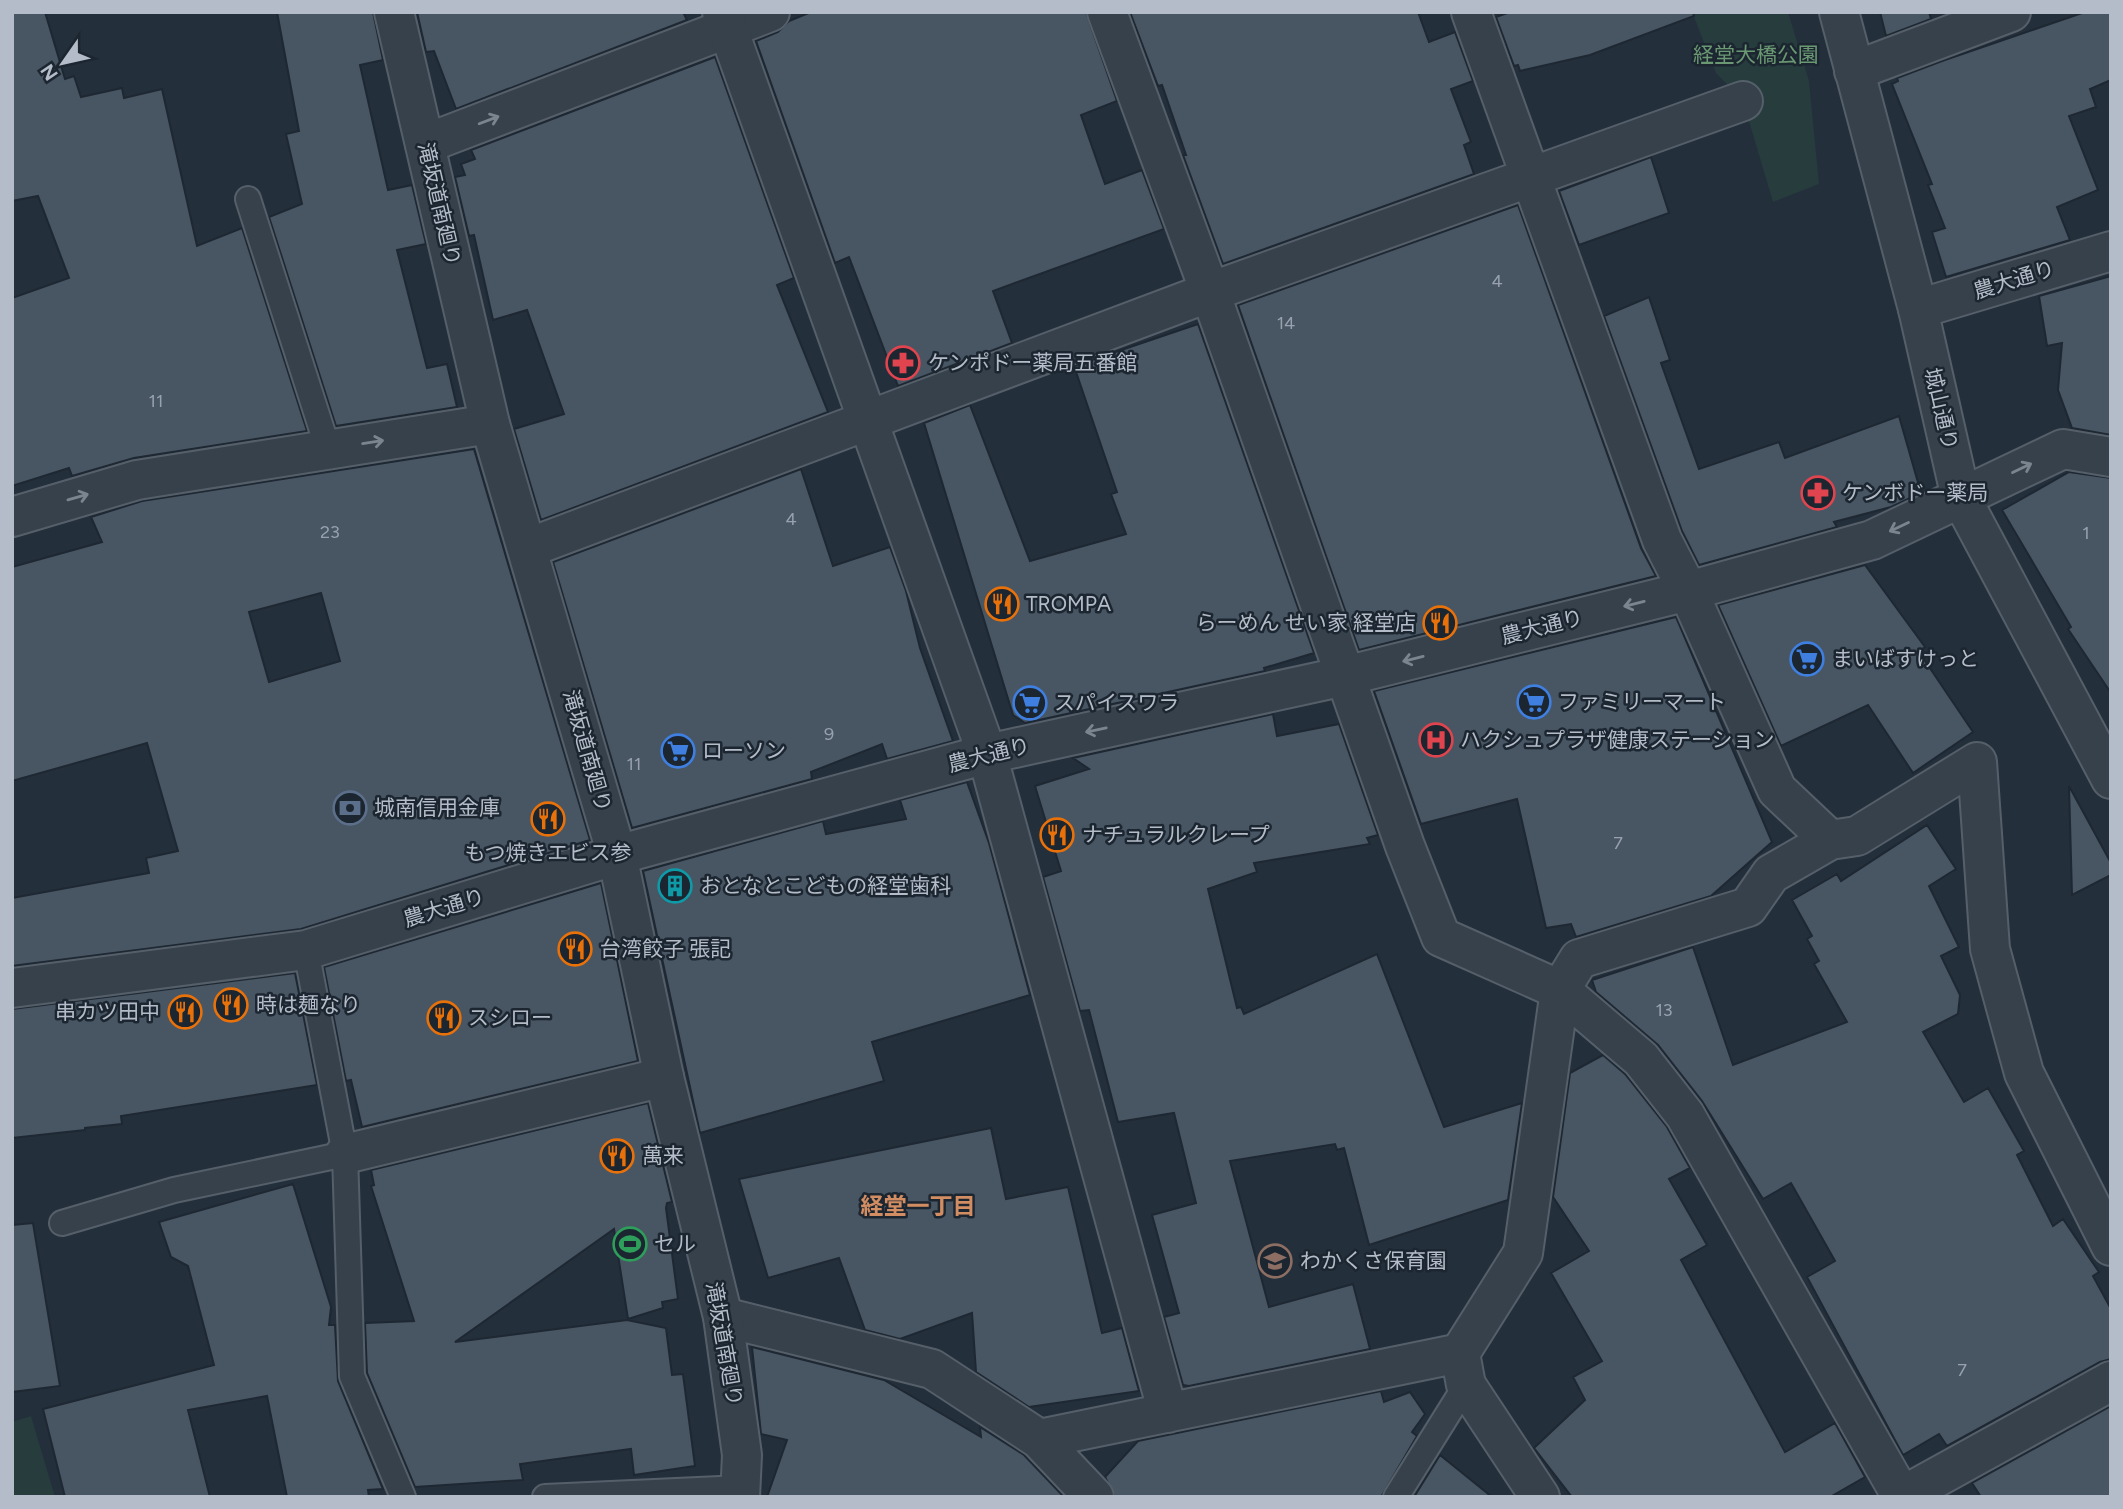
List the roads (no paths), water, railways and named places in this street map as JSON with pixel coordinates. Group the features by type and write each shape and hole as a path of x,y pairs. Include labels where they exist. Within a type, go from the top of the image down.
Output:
{"street":[{"name":"滝坂道南廻り","path":"394,12 490,424 617,855 664,1077 723,1317 743,1455 741,1492"},
{"path":"425,144 725,20 770,12"},
{"path":"1107,12 1441,937 1560,990 1641,1059 1685,1115 1901,1497 2111,1381"},
{"path":"1471,12 1662,540 1689,591 1777,790 1830,840"},
{"name":"城山通り","path":"1839,12 1918,309 1961,498 2111,779"},
{"path":"1854,71 2011,12"},
{"path":"725,20 866,422 987,754 1168,1413"},
{"path":"528,548 1210,292 1742,101"},
{"name":"農大通り","path":"1918,309 2111,251"},
{"path":"12,517 137,480 490,424"},
{"name":"農大通り","path":"12,988 306,950 617,855 987,754 1345,676 1689,591 1872,540 2063,449 2111,457"},
{"path":"1463,1369 1524,1252 1560,990 1579,959 1748,907 1771,874 1830,840 1857,836 1977,762 1990,949 2024,1073 2111,1246"},
{"path":"345,1154 664,1077"},
{"path":"723,1317 932,1369 1039,1439 1094,1497"},
{"path":"1039,1439 1168,1413 1463,1369"},
{"path":"1463,1369 1540,1497"}],"lane":[{"path":"248,199 328,449"},
{"path":"306,950 345,1154 352,1376 403,1497"},
{"path":"62,1223 174,1190 345,1154"},
{"path":"1396,1497 1463,1369"},
{"path":"545,1497 741,1492"}],"place":[{"name":"ケンポドー薬局五番館","path":"903,363"},
{"name":"ケンボドー薬局","path":"1818,493"},
{"name":"TROMPA","path":"1002,604"},
{"name":"らーめん せい家 経堂店","path":"1440,623"},
{"name":"まいばすけっと","path":"1807,659"},
{"name":"ファミリーマート","path":"1534,702"},
{"name":"スパイスワラ","path":"1030,703"},
{"name":"ハクシュプラザ健康ステーション","path":"1436,740"},
{"name":"ローソン","path":"678,751"},
{"name":"城南信用金庫","path":"350,808"},
{"name":"もつ焼きエビス参","path":"548,819"},
{"name":"ナチュラルクレープ","path":"1057,835"},
{"name":"おとなとこどもの経堂歯科","path":"675,886"},
{"name":"台湾餃子 張記","path":"575,949"},
{"name":"時は麺なり","path":"231,1005"},
{"name":"串カツ田中","path":"185,1012"},
{"name":"スシロー","path":"444,1018"},
{"name":"萬来","path":"617,1156"},
{"name":"セル","path":"630,1244"},
{"name":"わかくさ保育園","path":"1275,1261"}],"district":[{"name":"経堂一丁目","path":"918,1206"}],"park label":[{"name":"経堂大橋公園","path":"1756,55"}]}
